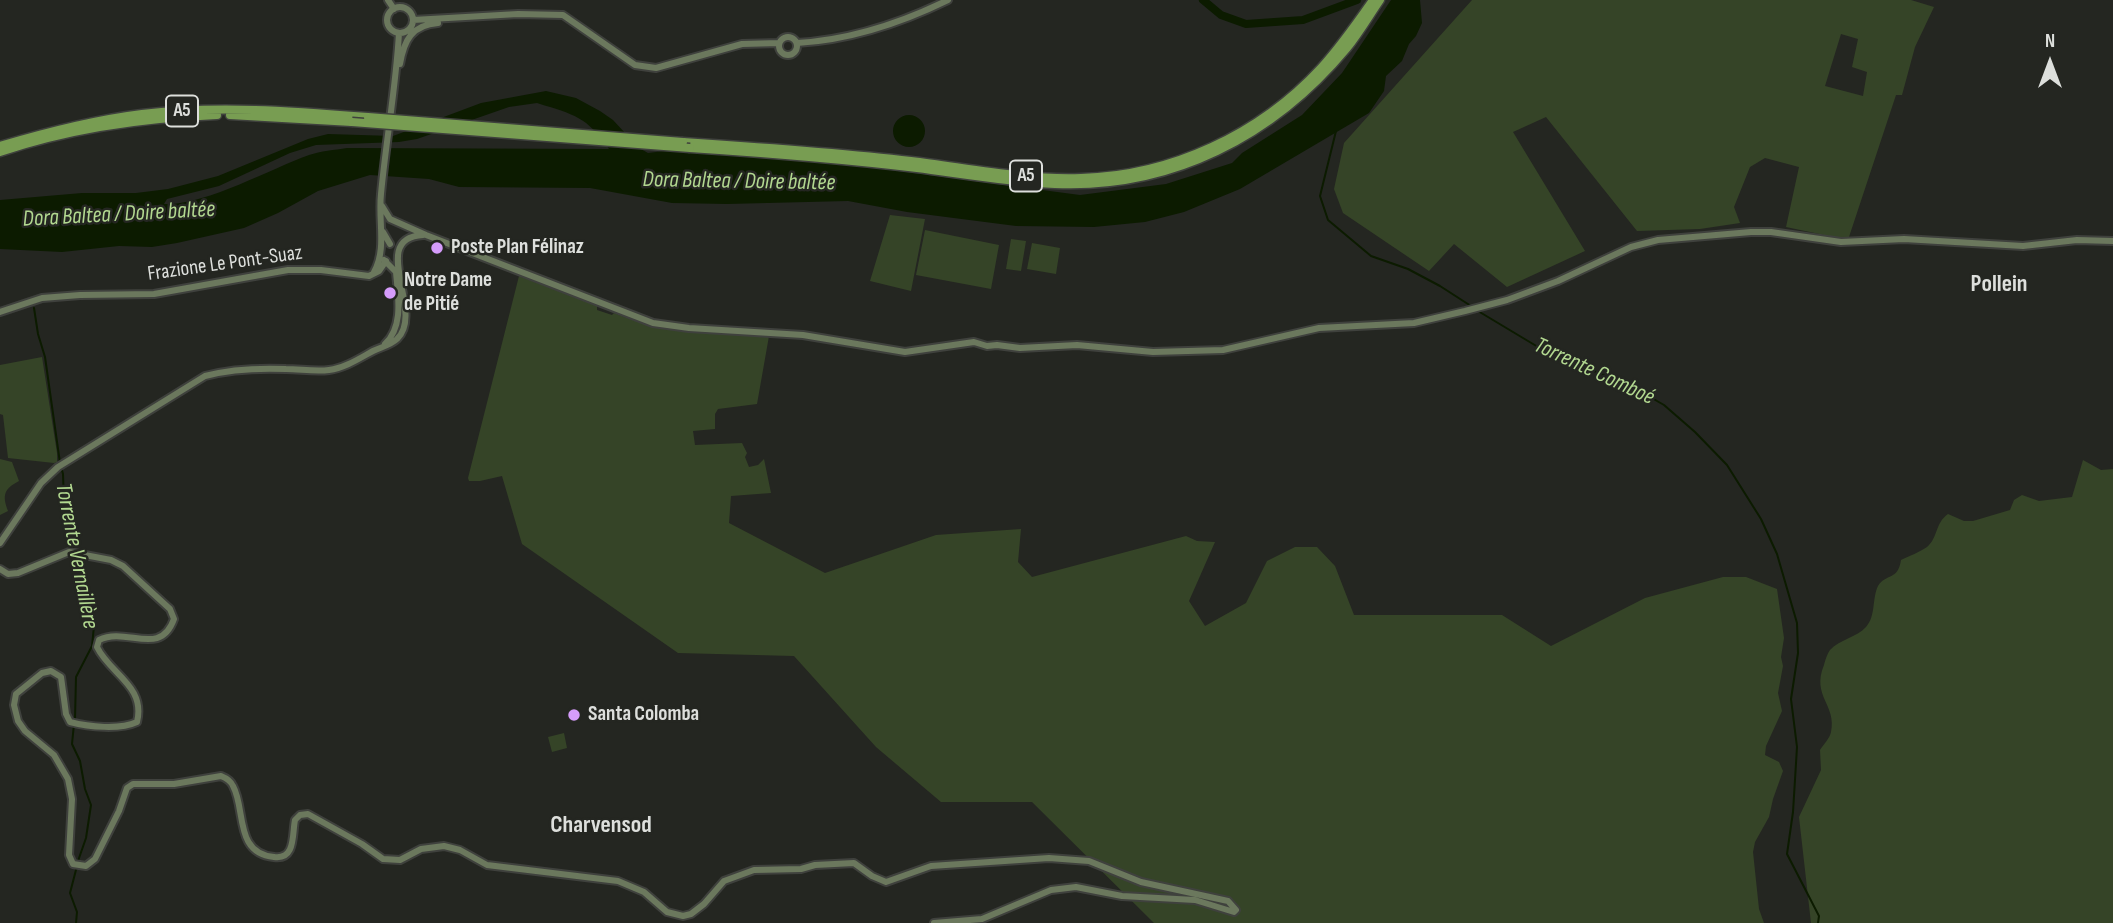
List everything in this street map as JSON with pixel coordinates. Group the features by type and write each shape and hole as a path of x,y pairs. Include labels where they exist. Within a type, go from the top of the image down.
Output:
{"highway":[{"name":"A5","path":"0,152 45,138 146,119 220,115 869,156 1027,176 1109,176 1162,166 1219,144 1282,103 1320,69 1373,0"},
{"name":"A5","path":"0,146 88,122 176,111 287,111 870,162 1035,183 1109,183 1160,174 1221,151 1273,118 1316,81 1348,47 1380,0"}],"main road":[{"path":"388,0 394,9"},
{"path":"797,43 847,37 947,0"},
{"path":"400,8 408,10 413,20 410,29 399,33 388,25 388,15 394,9 400,8"},
{"path":"413,20 518,14 563,15 614,52 635,65 647,68 656,68 742,44 779,43"},
{"path":"395,75 404,45 411,33 425,25 442,23 452,18"},
{"path":"381,347 395,332 398,321 396,272 384,256 379,230 399,33"},
{"path":"782,38 794,38 797,43 795,52 786,55 780,51 779,43 782,38"},
{"path":"0,542 41,483 61,465 205,376 220,372 281,369 329,370 348,365 395,341 402,331 404,301 397,256 382,229 383,184"},
{"path":"382,206 390,219 426,236 653,323 803,335 892,351 918,351 974,342 987,346 1020,348 1077,345 1146,352 1223,350 1319,328 1414,323 1483,306 1558,281 1631,247 1658,240 1771,232 1841,242 1904,239 2023,246 2077,240 2113,241"},
{"path":"384,256 391,245 416,231"},
{"path":"397,256 400,245 409,237 426,236"},
{"path":"384,256 397,256"},
{"name":"Frazione Le Pont-Suaz","path":"0,312 42,298 154,294 288,270 321,270 366,276 373,274 384,256"},
{"path":"0,569 8,574 18,573 69,552 111,560 123,566 170,609 174,619 170,630 152,640 109,635 99,640 97,647 101,654 126,680 135,694 140,713 137,722 128,727 70,722 66,714 63,684 57,673 42,673 16,694 14,705 18,721 25,732 54,755 68,779 72,799 69,855 77,865 86,866 95,859 127,788 134,784 174,784 220,776 227,778 233,785 246,837 258,850 272,857 284,857 288,854 293,841 295,820 308,814 383,859 400,860 421,849 444,846 460,850 480,862 500,867 617,881 644,892 667,912 683,916 691,914 704,904 724,881 737,874 759,870 854,863 886,882 925,867 1040,858 1089,861 1141,882 1228,901 1236,910 1227,911 1206,902 1186,898 1122,896 1076,887 1051,890 982,919 934,923"}],"shaded area":[{"path":"1472,0 1911,0 1934,7 1915,47 1902,95 1896,95 1848,240 1786,227 1799,167 1765,158 1750,167 1734,207 1740,223 1700,229 1637,231 1546,117 1513,132 1585,251 1507,287 1454,244 1429,271 1343,213 1334,189 1344,143","holes":["1841,34 1858,39 1852,67 1867,72 1863,96 1825,86"]},
{"path":"890,215 925,219 911,291 870,281"},
{"path":"925,230 999,245 991,289 916,275"},
{"path":"1011,239 1026,241 1021,271 1006,269"},
{"path":"1032,243 1060,248 1056,274 1027,269"},
{"path":"519,276 597,306 597,310 652,325 690,332 769,336 757,404 718,409 715,414 715,429 693,431 695,445 742,443 749,467 758,465 764,459 771,493 731,496 729,523 825,573 936,535 1021,529 1018,562 1032,577 1186,536 1197,541 1215,542 1189,601 1205,626 1246,603 1267,561 1295,547 1317,547 1335,566 1354,615 1502,615 1551,646 1645,598 1723,577 1746,577 1777,589 1784,638 1778,693 1782,711 1766,746 1765,755 1779,762 1783,771 1769,817 1755,842 1753,852 1759,909 1764,923 1154,923 1032,802 941,802 876,747 794,656 678,653 522,544 502,476 480,481 469,481 468,478"},
{"path":"42,357 57,453 57,462 54,463 8,458 3,415 0,414 0,365"},
{"path":"0,459 12,462 19,481 7,490 5,501 8,511 0,515"},
{"path":"2083,460 2101,470 2113,469 2113,923 1811,923 1799,817 1821,770 1820,750 1831,732 1831,715 1820,685 1829,652 1866,627 1871,618 1878,586 1895,574 1901,560 1927,547 1948,514 1964,521 1973,521 2010,510 2014,500 2022,495 2039,501 2072,497"},
{"path":"564,733 567,748 552,752 548,737"}],"water":[{"name":"Dora Baltea / Doire baltée","path":"1391,0 1420,0 1422,23 1402,61 1386,76 1384,91 1369,113 1240,189 1184,212 1145,222 1094,227 1016,226 907,212 848,201 672,203 590,188 459,187 429,179 370,175 318,191 244,228 177,243 62,252 0,249 0,200 168,189 218,176 308,139 328,134 393,136 481,103 546,91 576,98 600,111 613,120 639,148 648,153 672,150 845,164 1080,195 1166,184 1232,163 1242,153 1302,115 1342,73","holes":["537,103 579,118 609,149 347,148 309,155 198,199 164,204 167,199 219,186 290,153 316,145 417,139 509,107"]},
{"path":"909,115 920,120 925,131 920,142 909,147 898,142 893,131 898,120"}],"waterway":[{"path":"1203,0 1221,15 1246,24 1303,20 1357,0"},
{"name":"Torrente Comboé","path":"1336,131 1320,196 1328,220 1371,256 1408,269 1471,306"},
{"name":"Torrente Vernaillère","path":"34,308 45,357 63,474 64,504 74,551"},
{"name":"Torrente Comboé","path":"1478,311 1538,347 1636,389 1664,405 1727,465 1761,519 1777,554 1797,623 1798,653 1791,699 1797,747 1787,854 1819,916 1818,923"},
{"name":"Torrente Vernaillère","path":"75,556 94,626 92,646 76,677 75,719"},
{"name":"Torrente Vernaillère","path":"74,724 72,744 80,761 91,805 86,838 78,861"},
{"name":"Torrente Vernaillère","path":"76,923 77,912 70,893 77,866"}],"place":[{"name":"Poste Plan Félinaz","path":"437,248"},
{"name":"Notre Dame de Pitié","path":"390,293"},
{"name":"Santa Colomba","path":"574,715"}],"district":[{"name":"Pollein","path":"1999,285"},
{"name":"Charvensod","path":"601,826"}]}
